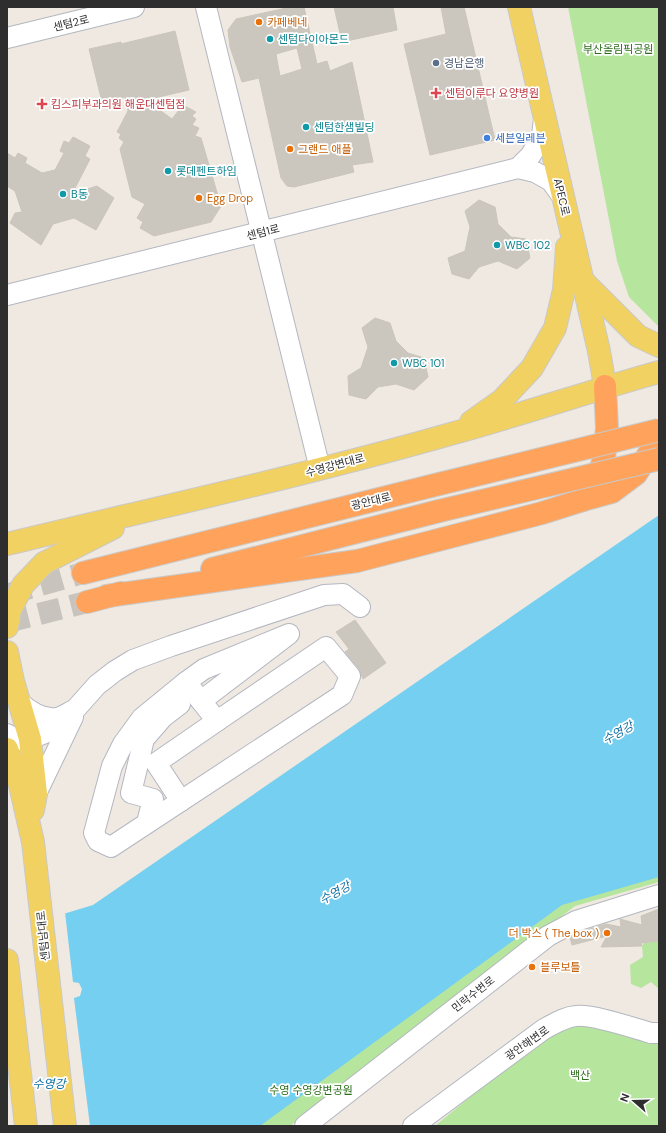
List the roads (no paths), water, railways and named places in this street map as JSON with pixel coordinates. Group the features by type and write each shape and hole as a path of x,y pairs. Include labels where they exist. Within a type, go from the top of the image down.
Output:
{"highway":[{"path":"583,500 596,482 604,459 607,428 605,386"},
{"name":"광안대로","path":"83,573 659,430"},
{"path":"659,438 636,474 612,492 542,513 357,561 97,599 440,511 659,459"}],"main road":[{"name":"APEC로","path":"518,7 581,280 599,351 605,386"},
{"path":"455,433 502,400 532,368 555,328 564,290 569,226"},
{"path":"581,280 638,336 659,346"},
{"name":"수영강변대로","path":"7,544 320,469 455,433 605,386 659,372"},
{"path":"7,626 10,610 23,585 44,563 145,511"},
{"path":"7,652 30,739 36,794 30,822"},
{"name":"센텀남대로","path":"7,748 20,785 30,822 65,1126"},
{"path":"7,960 26,1126"}],"street":[{"name":"센텀2로","path":"7,38 134,7"},
{"path":"206,7 320,469"},
{"path":"544,119 542,135 531,154 518,168 535,172 551,181 562,196"},
{"name":"센텀1로","path":"7,295 262,233 518,168"},
{"path":"7,734 16,740 30,739 53,730 64,722 97,685 114,671 133,660 171,646 324,595 343,594 360,607"},
{"path":"181,801 156,763 326,647 350,676 342,694 181,801 111,847 98,841 94,833 112,766 123,744 142,718 194,692"},
{"path":"194,692 217,721"},
{"path":"147,823 153,799 131,793 144,739 163,717 194,692"},
{"path":"19,702 29,711 42,717 58,718 76,710"},
{"path":"36,794 76,710"},
{"name":"민락수변로","path":"305,1126 548,936 576,921 659,895"},
{"name":"광안해변로","path":"413,1126 538,1034 560,1020 576,1016 595,1018 651,1033 659,1033"}],"water":[{"name":"수영강","path":"659,515 659,877 562,905 260,1126 7,1126 7,931 93,905"}],"tunnel":[{"path":"9,594 83,573"},
{"path":"7,622 87,602"}],"place":[{"name":"카페베네","path":"259,22"},
{"name":"센텀다이아몬드","path":"270,39"},
{"name":"경남은행","path":"436,63"},
{"name":"센텀이루다 요양병원","path":"436,93"},
{"name":"킴스피부과의원 해운대센텀점","path":"42,104"},
{"name":"센텀한샘빌딩","path":"306,127"},
{"name":"세븐일레븐","path":"487,138"},
{"name":"그랜드 애플","path":"290,149"},
{"name":"롯데펜트하임","path":"168,171"},
{"name":"B동","path":"63,194"},
{"name":"Egg Drop","path":"199,198"},
{"name":"WBC 102","path":"497,245"},
{"name":"WBC 101","path":"394,363"},
{"name":"더 박스 ( The box )","path":"607,933"},
{"name":"블루보틀","path":"532,967"}],"park label":[{"name":"부산올림픽공원","path":"618,49"},
{"name":"백산","path":"580,1075"},
{"name":"수영 수영강변공원","path":"311,1090"}]}
